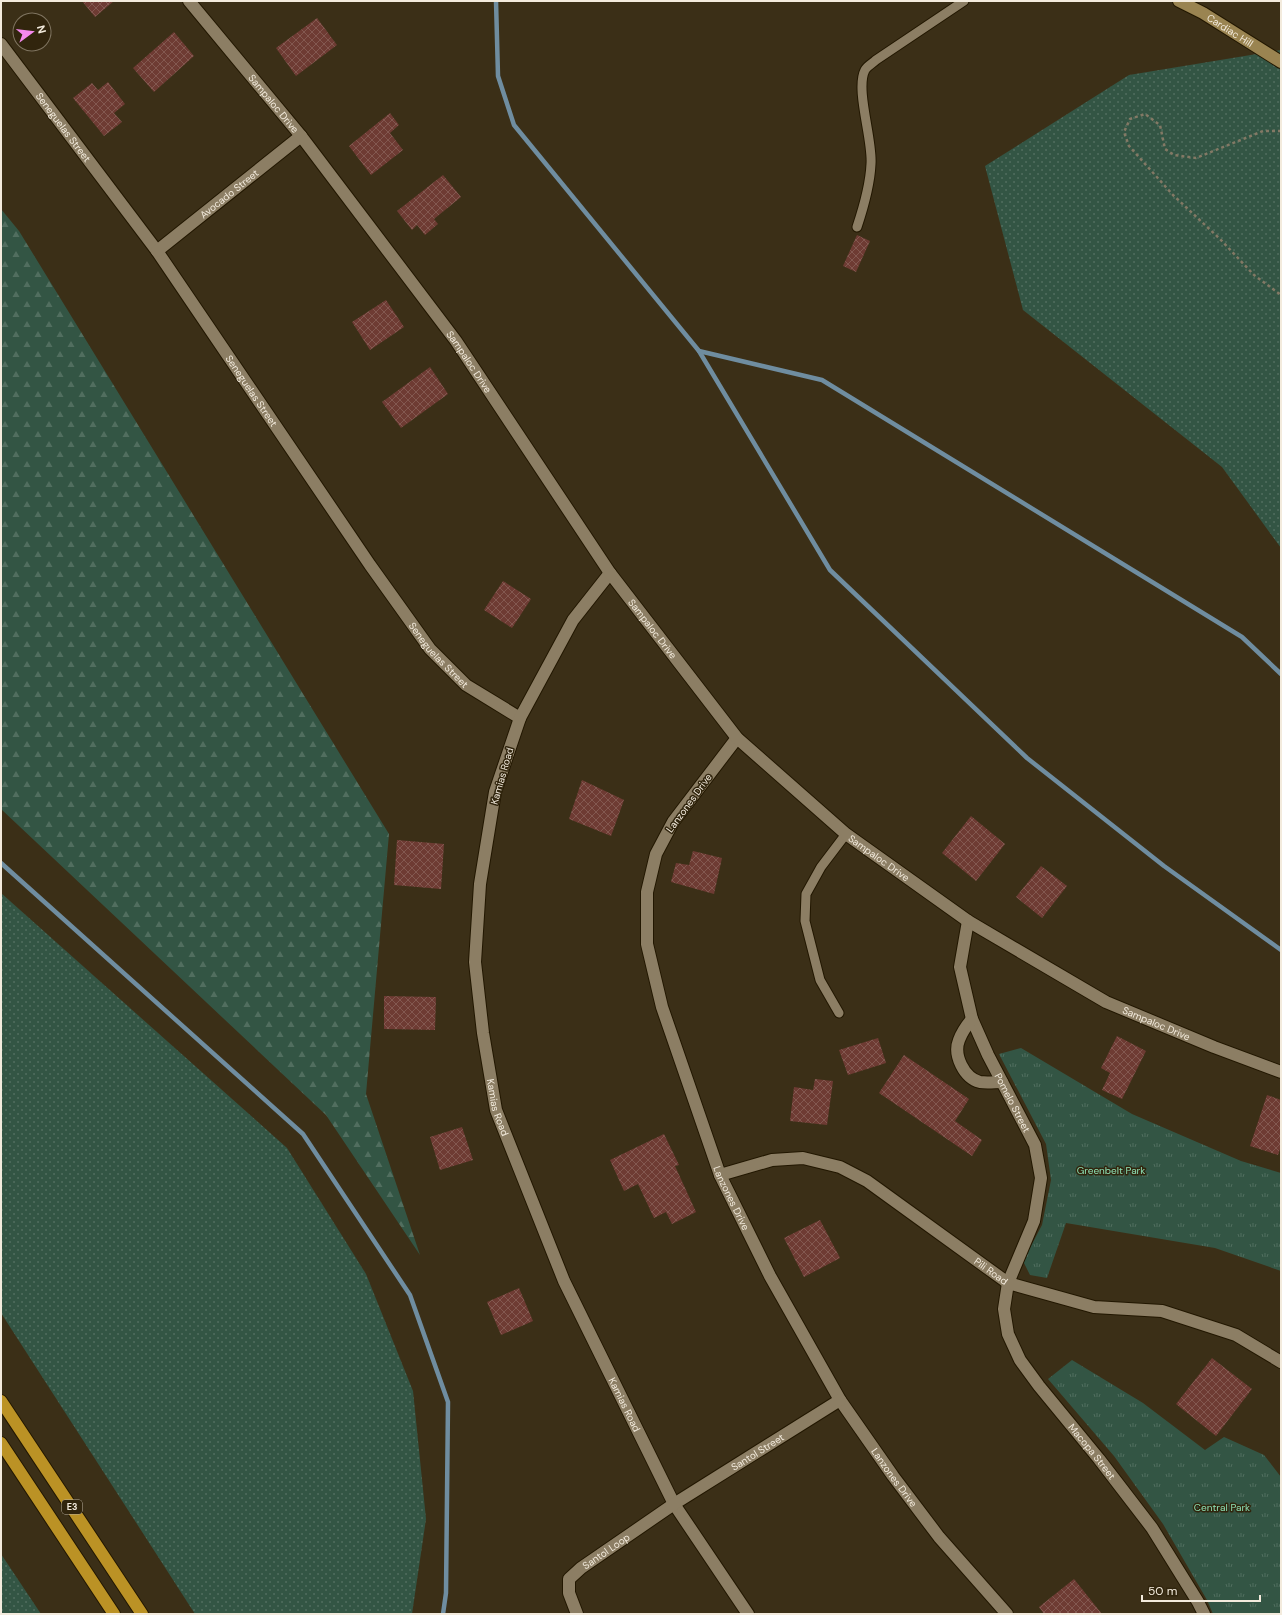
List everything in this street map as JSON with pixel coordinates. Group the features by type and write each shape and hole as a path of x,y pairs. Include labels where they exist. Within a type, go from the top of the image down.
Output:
{"highway":[{"name":"E3","path":"1,1401 142,1614"},
{"name":"E3","path":"1,1443 114,1614"}],"main road":[{"name":"Cardiac Hill","path":"1178,1 1203,13 1281,62"}],"street":[{"name":"Sampaloc Drive","path":"189,1 301,136 456,342 610,573 738,738 846,834 968,921 1106,1002 1214,1047 1281,1072"},
{"name":"Seneguelas Street","path":"1,44 157,251 370,565 430,649 466,685 520,718"},
{"name":"Avocado Street","path":"157,251 301,136"},
{"name":"Kamias Road","path":"610,573 573,620 520,718 495,792 479,891 475,962 483,1033 496,1110 564,1281 674,1504 748,1614"},
{"name":"Lanzones Drive","path":"738,738 673,822 656,854 647,892 647,944 662,1007 720,1175 770,1276 840,1400 893,1476 939,1537 1007,1614"},
{"name":"Pomelo Street","path":"968,921 960,967 972,1019 988,1055 1035,1144 1041,1178 1034,1221 1008,1283"},
{"path":"972,1019 959,1039 957,1047 961,1066 972,1078 981,1082 1002,1082"},
{"name":"Pili Road","path":"720,1175 772,1160 803,1158 840,1166 867,1181 1008,1283 1094,1308 1162,1311 1236,1335 1281,1362"},
{"name":"Macopa Street","path":"1008,1283 1004,1309 1008,1334 1020,1360 1152,1528 1204,1614"},
{"name":"Santol Street","path":"674,1504 840,1400"},
{"name":"Santol Loop","path":"577,1614 569,1593 569,1579 581,1568 674,1504"}],"lane":[{"path":"857,227 868,192 871,163 869,131 861,87 865,70 876,60 964,1"},
{"path":"839,1013 820,980 806,921 806,894 821,867 846,834"}],"path":[{"path":"1281,131 1263,131 1196,158 1174,155 1165,149 1160,125 1144,114 1130,119 1124,132 1129,146 1173,195 1220,239 1254,275 1281,295"}],"green space":[{"path":"1281,50 1281,548 1222,467 1023,310 985,166 1129,75"},
{"path":"1,209 19,231 389,834 366,1094 420,1255 326,1115 1,809"},
{"path":"1,893 287,1148 366,1274 413,1391 426,1519 412,1614 195,1614 1,1313"},
{"name":"Greenbelt Park","path":"1021,1048 1132,1114 1241,1161 1281,1173 1281,1271 1215,1248 1066,1223 1047,1278 1030,1275 1023,1261 1042,1225 1051,1180 1046,1144 999,1054"},
{"name":"Central Park","path":"1072,1360 1143,1403 1205,1450 1224,1437 1264,1455 1281,1477 1281,1614 1213,1614 1207,1600 1163,1524 1114,1456 1048,1379"},
{"path":"1,1554 41,1614 1,1614"}],"building":[{"path":"82,1 114,1 95,17"},
{"path":"317,18 337,45 296,76 276,48"},
{"path":"174,32 194,56 154,92 133,68"},
{"path":"108,82 125,104 114,113 122,122 104,136 73,98 92,83 98,90"},
{"path":"390,113 399,125 390,133 403,150 371,175 349,146"},
{"path":"443,175 461,197 434,219 438,224 425,235 417,225 412,230 397,211"},
{"path":"857,235 870,241 856,272 843,266"},
{"path":"386,300 404,327 370,350 352,322"},
{"path":"430,367 448,394 401,428 382,402"},
{"path":"503,581 531,599 512,628 484,610"},
{"path":"582,780 624,800 611,836 569,819"},
{"path":"971,816 1005,844 976,881 942,853"},
{"path":"397,840 444,844 441,889 394,885"},
{"path":"693,851 722,858 714,894 671,882 676,863 689,865"},
{"path":"1041,866 1067,886 1042,918 1016,897"},
{"path":"384,996 436,997 435,1030 384,1029"},
{"path":"1117,1036 1146,1051 1122,1099 1102,1090 1110,1073 1101,1068"},
{"path":"878,1038 886,1063 848,1075 839,1050"},
{"path":"904,1055 969,1099 955,1121 982,1140 972,1156 879,1093"},
{"path":"815,1079 833,1081 827,1125 790,1121 794,1087 813,1090"},
{"path":"1267,1095 1281,1100 1281,1146 1278,1155 1250,1146"},
{"path":"462,1127 473,1160 440,1170 430,1137"},
{"path":"664,1134 679,1165 675,1166 696,1212 672,1224 666,1212 654,1218 638,1184 624,1191 610,1160"},
{"path":"820,1220 840,1258 804,1277 784,1238"},
{"path":"519,1288 533,1321 501,1335 487,1302"},
{"path":"1212,1358 1252,1389 1216,1436 1176,1404"},
{"path":"1074,1579 1102,1614 1044,1614 1039,1607"}],"waterway":[{"path":"496,1 498,76 514,125 699,351 830,570 1027,758 1164,866 1281,950"},
{"path":"699,351 822,380 1242,637 1281,674"},
{"path":"1,863 303,1134 410,1295 448,1402 446,1593 443,1614"}]}
